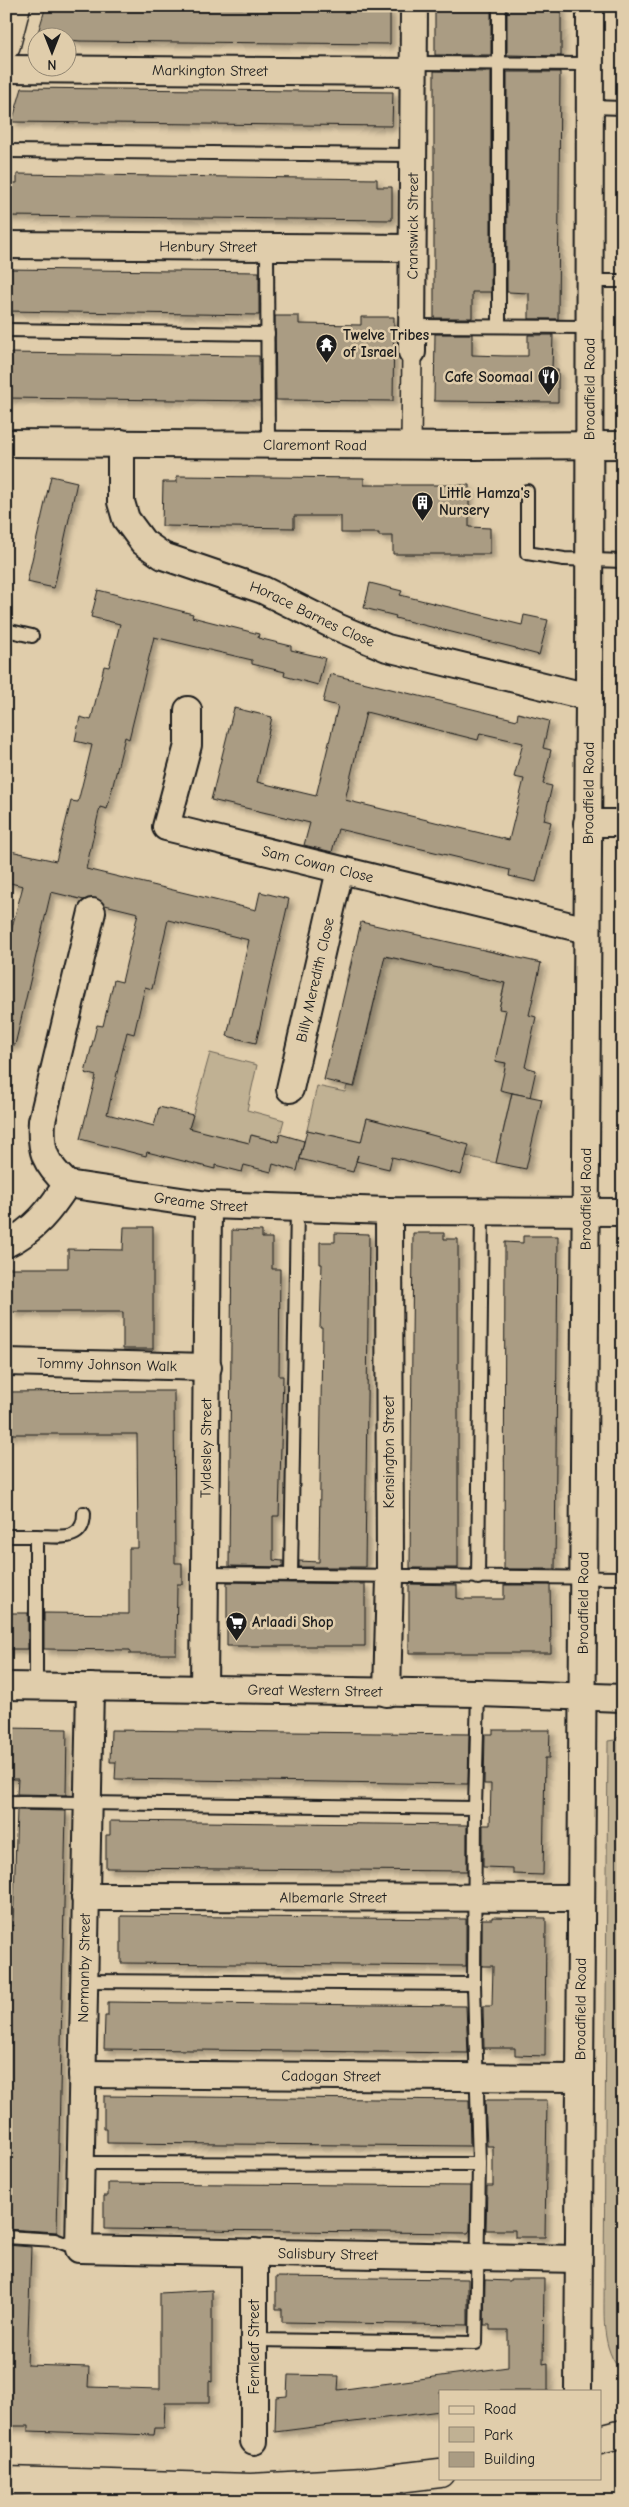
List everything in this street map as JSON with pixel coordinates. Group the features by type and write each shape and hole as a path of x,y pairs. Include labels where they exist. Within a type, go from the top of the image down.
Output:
{"main road":[{"path":"6,45 16,6"},
{"path":"602,2439 623,2434"},
{"path":"6,2481 251,2488 364,2482 439,2473"}],"street":[{"name":"Cranswick Street","path":"411,446 414,6"},
{"name":"Broadfield Road","path":"578,2390 578,2078 584,1736 582,1698 589,697 590,6"},
{"name":"Markington Street","path":"6,69 413,67"},
{"name":"Henbury Street","path":"6,245 412,248"},
{"name":"Claremont Road","path":"6,443 411,446 623,445"},
{"name":"Horace Barnes Close","path":"121,443 121,502 126,519 143,542 163,556 263,590 337,627 387,648 589,697"},
{"name":"Sam Cowan Close","path":"188,710 188,745 166,827 587,930"},
{"path":"587,823 623,823"},
{"name":"Billy Meredith Close","path":"290,1089 340,870"},
{"path":"6,1244 30,1230 52,1209 67,1184 50,1168 40,1141 42,1121 92,912"},
{"name":"Greame Street","path":"67,1184 208,1205 389,1211 623,1212"},
{"name":"Tyldesley Street","path":"204,1690 208,1205"},
{"name":"Kensington Street","path":"387,1693 390,1577 389,1211"},
{"name":"Tommy Johnson Walk","path":"6,1362 208,1368"},
{"name":"Great Western Street","path":"6,1686 478,1693 623,1698"},
{"name":"Normanby Street","path":"79,2249 90,1687"},
{"name":"Albemarle Street","path":"85,1897 581,1898"},
{"name":"Cadogan Street","path":"82,2074 578,2078"},
{"name":"Salisbury Street","path":"79,2249 578,2259"},
{"name":"Fernleaf Street","path":"254,2252 254,2441"}],"lane":[{"path":"499,6 499,326"},
{"path":"413,67 499,63 590,64"},
{"path":"590,107 623,108"},
{"path":"6,151 413,155"},
{"path":"268,247 268,444"},
{"path":"590,281 623,281"},
{"path":"412,326 590,327"},
{"path":"6,330 268,334"},
{"path":"527,491 527,553 589,560 623,561"},
{"path":"6,630 32,636"},
{"path":"291,1575 297,1207"},
{"path":"478,1578 482,1211"},
{"path":"6,1536 73,1535 80,1531 84,1524 84,1513"},
{"path":"36,1536 36,1686"},
{"path":"204,1574 623,1578"},
{"path":"254,2340 476,2343 479,2164 474,1984 478,1693"},
{"path":"6,1802 475,1808"},
{"path":"84,1981 474,1984"},
{"path":"81,2163 479,2164"},
{"path":"6,2237 55,2240 79,2249"}],"green space":[{"path":"354,949 475,976 482,949 511,956 499,1008 506,1010 496,1061 506,1063 512,1092 496,1163 466,1156 468,1145 400,1127 383,1137 387,1123 367,1118 361,1142 307,1130 317,1086 345,1092 347,1086 355,1087 377,989 346,982"},
{"path":"210,1053 257,1065 247,1110 284,1120 278,1142 252,1135 249,1143 188,1132"},
{"path":"623,1732 623,2373 610,2353 607,2341 604,2316 604,2279 608,1741 615,1740"}],"building":[{"path":"46,6 390,10 390,44 80,41 78,41 78,28 39,28"},
{"path":"435,6 491,6 491,55 435,55"},
{"path":"507,6 561,6 561,56 507,55"},
{"path":"434,71 491,72 491,292 472,292 472,318 434,318"},
{"path":"507,72 560,72 558,319 529,319 529,293 507,292"},
{"path":"22,88 393,92 392,126 12,122"},
{"path":"17,174 377,179 377,187 392,187 392,220 6,216 6,183 17,183"},
{"path":"6,269 259,272 259,315 6,311"},
{"name":"Twelve Tribes of Israel","path":"275,316 299,316 299,324 361,325 361,317 394,317 393,401 276,400"},
{"path":"435,334 472,334 472,355 505,356 528,356 528,335 553,335 552,369 558,369 558,402 434,401"},
{"path":"6,353 259,356 260,401 6,398"},
{"path":"51,476 77,482 54,588 27,582"},
{"path":"177,476 364,478 364,485 469,485 469,527 490,528 490,554 393,554 393,536 379,536 379,533 341,533 341,516 294,516 294,528 162,526 163,482 177,482"},
{"path":"370,583 402,591 400,595 522,625 524,615 548,620 539,655 395,618 396,616 364,608"},
{"path":"98,590 193,614 192,617 259,634 258,638 291,646 291,650 325,658 318,685 284,676 285,672 252,664 252,660 154,637 129,739 125,737 107,809 100,807 86,869 256,910 260,892 289,899 256,1043 227,1036 249,940 168,920 152,989 145,987 134,1034 127,1032 107,1114 154,1126 159,1107 193,1115 189,1128 249,1143 251,1135 278,1142 280,1134 304,1141 297,1171 273,1164 271,1172 244,1165 242,1172 215,1165 215,1169 147,1152 146,1156 80,1139 96,1076 85,1073 97,1025 103,1026 114,980 122,982 138,913 105,905 96,898 84,900 51,892 15,1045 6,1044 6,949 23,886 6,882 6,850 56,861 71,801 78,802 92,745 75,741 80,717 91,720 104,666 109,667 120,624 91,617"},
{"path":"330,674 517,720 518,713 549,721 543,748 551,750 543,784 552,786 544,820 551,822 536,882 509,876 510,870 338,829 332,852 304,845 310,823 211,800 234,708 272,717 257,782 316,796 338,706 323,702","holes":["366,712 478,740 480,733 523,743 514,777 524,779 509,840 345,800"]},
{"path":"361,922 541,963 529,1015 536,1017 525,1067 536,1070 530,1097 500,1090 506,1063 495,1061 506,1010 499,1009 505,983 385,956 354,1087 324,1080"},
{"path":"512,1093 542,1099 526,1169 496,1163"},
{"path":"367,1118 469,1145 461,1175 392,1157 389,1169 356,1161 353,1172 300,1159 307,1130 361,1142"},
{"path":"124,1227 153,1227 153,1349 123,1349 123,1312 12,1312 12,1303 6,1303 6,1268 68,1268 68,1249 123,1250"},
{"path":"232,1230 262,1231 262,1238 272,1238 272,1269 280,1269 279,1376 283,1376 279,1516 273,1516 273,1560 283,1561 283,1567 229,1566"},
{"path":"335,1233 369,1234 365,1567 299,1567 299,1561 319,1562 322,1328 320,1328 322,1264 320,1264 320,1242 335,1242"},
{"path":"413,1233 444,1233 444,1239 458,1239 458,1568 410,1568"},
{"path":"523,1236 558,1236 555,1569 504,1569 505,1242 523,1243"},
{"path":"174,1391 175,1563 182,1563 182,1584 177,1584 176,1654 130,1654 130,1650 44,1649 44,1613 129,1614 129,1548 138,1548 137,1434 6,1434 6,1392"},
{"path":"227,1582 365,1584 365,1646 227,1646"},
{"path":"409,1584 457,1585 457,1598 463,1599 504,1599 504,1585 550,1585 551,1653 409,1653"},
{"path":"6,1613 28,1613 28,1649 6,1649"},
{"path":"6,1728 67,1729 66,1795 17,1794 18,1779 6,1779"},
{"path":"111,1730 469,1734 468,1784 115,1779 116,1762 110,1762"},
{"path":"493,1730 550,1730 549,1758 545,1758 543,1875 513,1874 513,1868 483,1867 483,1825 490,1825 491,1784 484,1784 485,1734 493,1734"},
{"path":"17,1810 66,1811 57,2232 6,2229 6,1925 13,1926"},
{"path":"110,1821 467,1825 467,1871 106,1868 106,1835 110,1835"},
{"path":"121,1916 466,1919 466,1966 121,1963"},
{"path":"492,1917 546,1918 545,2056 515,2055 515,2048 484,2048 483,2006 492,2006 493,1966 482,1966 482,1919 492,1919"},
{"path":"108,2002 466,2006 468,2053 104,2049 105,2016 108,2016"},
{"path":"104,2096 469,2100 470,2146 107,2143 107,2129 104,2129"},
{"path":"485,2100 547,2100 545,2237 515,2237 515,2230 486,2230 487,2186 493,2186 493,2146 487,2146"},
{"path":"108,2183 471,2186 470,2230 468,2233 104,2229 104,2196 108,2196"},
{"path":"6,2245 31,2247 27,2365 89,2367 88,2387 160,2389 160,2293 212,2290 212,2382 209,2381 209,2403 165,2403 164,2428 155,2428 154,2435 28,2431 28,2426 6,2426"},
{"path":"276,2277 468,2279 468,2325 282,2322 282,2309 276,2309"},
{"path":"510,2279 544,2279 543,2364 548,2363 548,2390 439,2390 439,2411 275,2432 276,2397 287,2396 288,2375 339,2376 338,2390 508,2367 508,2330 490,2330 490,2325 484,2325 485,2280 510,2281"}],"place":[{"name":"Twelve Tribes of Israel","path":"327,363"},
{"name":"Cafe Soomaal","path":"549,396"},
{"name":"Little Hamza's Nursery","path":"423,521"},
{"name":"Arlaadi Shop","path":"236,1641"}]}
